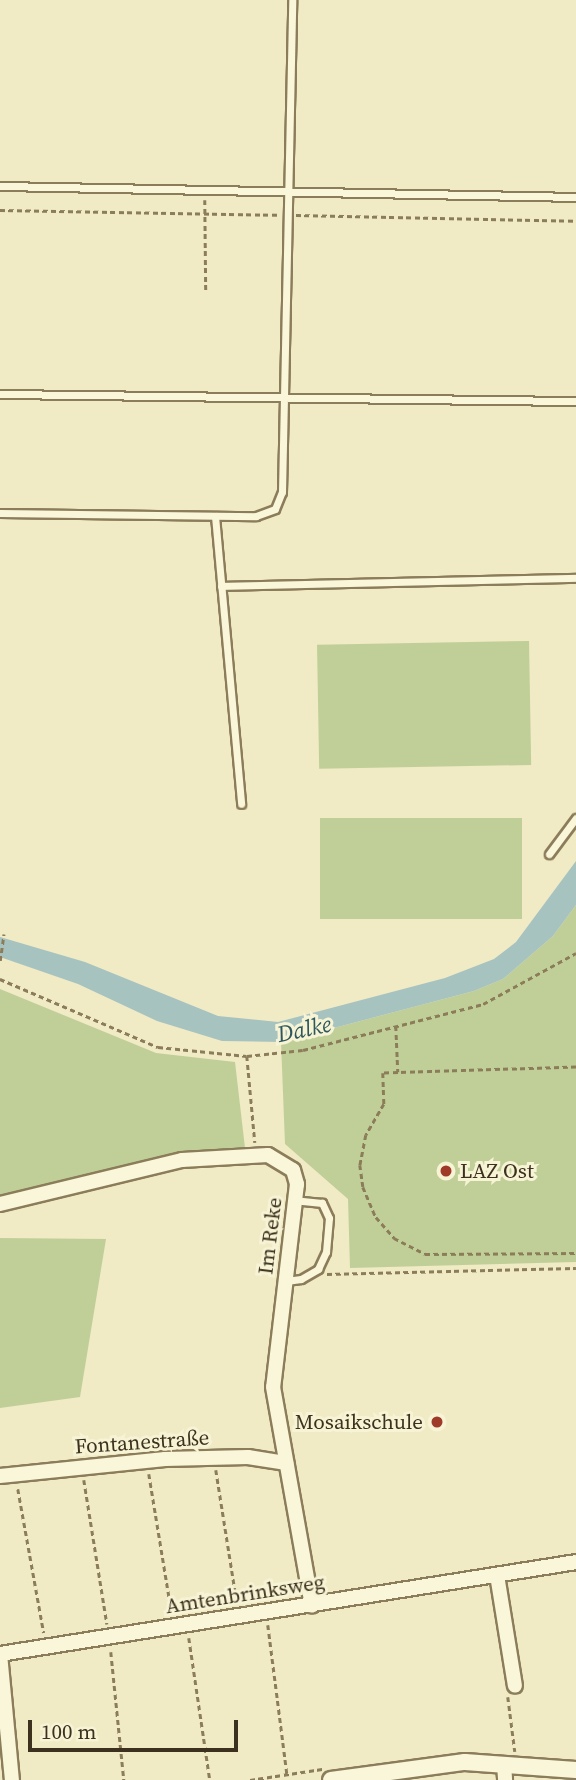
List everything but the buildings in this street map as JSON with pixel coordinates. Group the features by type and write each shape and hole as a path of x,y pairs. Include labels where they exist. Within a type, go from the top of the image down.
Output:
{"street":[{"name":"Im Reke","path":"0,1204 182,1160 256,1154 284,1162 293,1170 295,1200 273,1387 312,1606"},
{"name":"Fontanestraße","path":"0,1476 82,1466 214,1458 287,1463"},
{"name":"Amtenbrinksweg","path":"0,1654 576,1562"},
{"path":"497,1575 515,1686"},
{"path":"0,1654 12,1780"},
{"path":"331,1780 437,1763 576,1770"}],"lane":[{"path":"0,513 256,516 275,509 282,492 292,0"},
{"path":"0,186 576,197"},
{"path":"0,394 576,401"},
{"path":"215,516 241,804"},
{"path":"221,586 576,578"},
{"path":"549,855 576,818"},
{"path":"286,1281 301,1279 318,1269 326,1252 329,1218 322,1203 295,1200"}],"path":[{"path":"205,189 206,292"},
{"path":"0,961 4,934"},
{"path":"0,979 158,1047 247,1056 303,1050 483,1004 576,953"},
{"path":"396,1026 398,1073"},
{"path":"247,1056 256,1154"},
{"path":"576,1067 383,1073 384,1104 366,1135 360,1165 366,1196 384,1228 412,1249 438,1256 576,1253"},
{"path":"318,1269 326,1275 576,1268"},
{"path":"214,1458 239,1616"},
{"path":"148,1461 210,1780"},
{"path":"82,1466 109,1637 124,1780"},
{"path":"16,1473 46,1647"},
{"path":"266,1612 287,1774"},
{"path":"508,1766 506,1700 515,1686"}],"green space":[{"path":"529,641 531,765 319,769 317,645"},
{"path":"320,818 522,818 522,919 320,919"},
{"name":"LAZ Ost","path":"576,905 576,1262 350,1268 348,1199 285,1144 281,1042 474,991 503,979 553,936"},
{"path":"0,989 156,1053 235,1062 245,1148 181,1152 0,1197"},
{"path":"0,1238 106,1239 80,1397 0,1408"}],"water":[{"name":"Dalke","path":"576,861 576,905 553,936 503,979 474,991 281,1042 222,1041 157,1021 78,984 0,957 0,937 85,962 218,1016 278,1022 445,978 494,959 516,942"}],"place":[{"name":"LAZ Ost","path":"446,1171"},
{"name":"Mosaikschule","path":"437,1422"}]}
